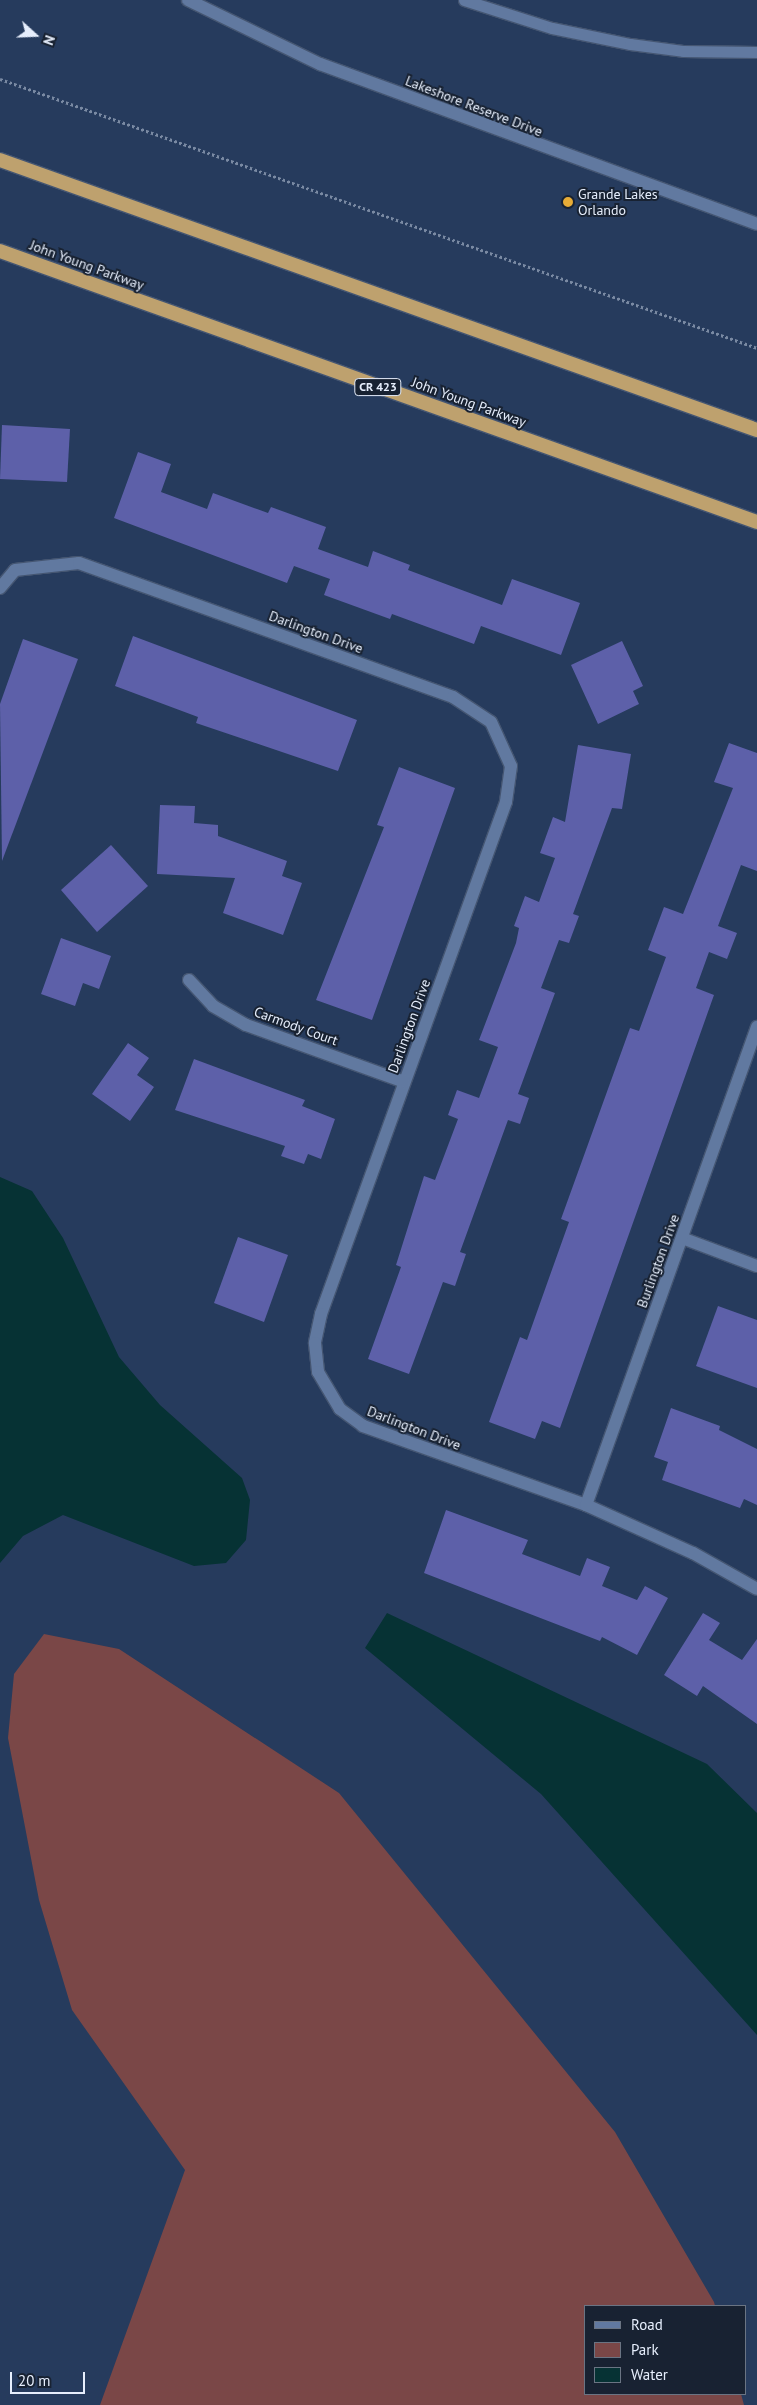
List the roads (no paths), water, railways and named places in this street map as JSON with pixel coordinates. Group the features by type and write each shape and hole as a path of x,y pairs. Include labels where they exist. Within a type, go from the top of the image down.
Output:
{"highway":[{"path":"0,160 757,430"},
{"name":"John Young Parkway","path":"0,251 757,522"}],"street":[{"name":"Lakeshore Reserve Drive","path":"188,0 320,64 757,224"},
{"name":"Darlington Drive","path":"0,588 15,570 79,563 453,698 491,722 511,766 506,802 321,1314 315,1350 323,1385 340,1409 363,1426 586,1505 693,1552 757,1589"},
{"name":"Carmody Court","path":"189,980 213,1006 246,1025 404,1082"},
{"name":"Burlington Drive","path":"586,1505 757,1028"},
{"path":"682,1238 757,1266"}],"lane":[{"path":"464,0 552,28 630,44 684,51 757,52"}],"water":[{"path":"0,1177 32,1191 63,1238 119,1357 160,1405 242,1478 250,1500 246,1540 226,1563 194,1566 63,1515 23,1536 0,1563"},
{"path":"387,1613 707,1764 757,1813 757,2035 541,1794 365,1648"}],"place":[{"name":"Grande Lakes Orlando","path":"568,202"}]}
